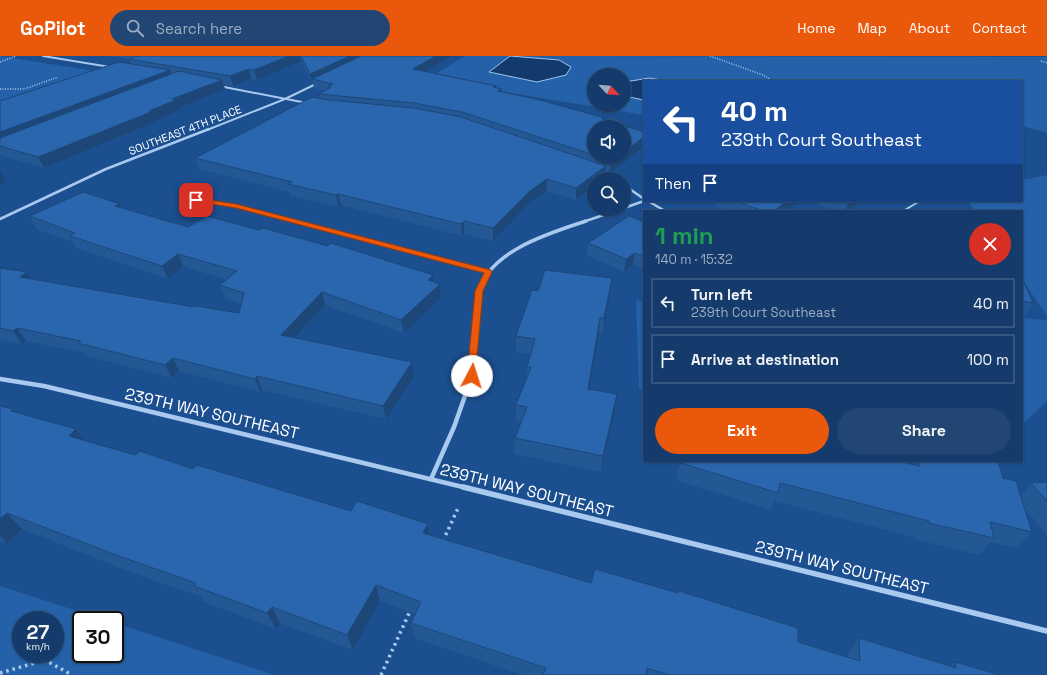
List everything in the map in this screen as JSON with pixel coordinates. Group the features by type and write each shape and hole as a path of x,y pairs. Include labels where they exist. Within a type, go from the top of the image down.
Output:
{"street":[{"path":"43,56 116,68"},
{"name":"SOUTHEAST 4TH PLACE","path":"0,219 106,169 285,99 320,82"},
{"path":"217,85 308,103"},
{"path":"631,190 643,199"},
{"path":"196,200 236,206 488,272"},
{"path":"631,205 643,200"},
{"path":"650,202 663,210"},
{"path":"431,479 454,427 472,376 479,291 488,272 515,250 546,235 600,216"},
{"name":"239TH WAY SOUTHEAST","path":"0,378 44,386 431,479 466,489 1047,631"}],"lane":[{"path":"905,210 918,202"}],"path":[{"path":"0,62 16,56"},
{"path":"710,56 763,75 771,80"},
{"path":"1041,61 1047,63"},
{"path":"0,89 14,91 29,89 58,77"},
{"path":"440,546 466,489"},
{"path":"381,675 414,602"},
{"path":"0,673 45,660 72,675"}],"shaded area":[{"path":"0,56 101,72 0,106"},
{"path":"465,56 1047,57 1047,133 1023,126 1023,80 643,80 643,115 626,112 631,112 631,68 587,68 587,106 427,79"},
{"path":"510,56 559,60 571,67 566,75 537,82 489,72"},
{"path":"649,78 662,80 643,80 643,100 631,97 631,81"},
{"path":"1047,175 1047,316 1023,280 1023,210 974,210 969,202 1023,202 1023,180"},
{"path":"636,300 643,302 643,390 639,389"},
{"path":"1023,318 1047,320 1047,401 1023,424"},
{"path":"0,586 77,611 72,611 72,663 124,663 124,626 274,675 0,675"}],"building":[{"path":"138,56 289,56 254,70 249,69 230,76 129,59"},
{"path":"301,56 350,56 310,74"},
{"path":"361,56 436,56 413,69 496,86 493,87 502,89 498,91 540,100 605,118 602,119 605,120 587,120 587,153 462,112 414,103 319,94 331,87 328,87 333,84 312,79"},
{"path":"119,62 170,70 0,132 0,101"},
{"path":"179,71 222,80 172,99 176,100 149,111 151,112 38,157 0,146 0,138"},
{"path":"312,97 414,108 461,117 587,160 587,164 600,164 606,166 598,172 587,172 587,180 576,188 547,179 530,191 493,228 464,221 461,224 338,194 336,195 288,184 292,182 195,158"},
{"path":"631,128 643,132 643,138 631,147"},
{"path":"83,192 120,204 115,206 188,227 207,216 259,230 263,228 328,246 331,243 433,275 428,280 440,284 401,320 322,292 281,335 412,362 383,406 257,376 255,379 173,358 165,365 78,343 81,341 17,328 13,331 0,328 0,268 27,272 20,277 194,307 196,306 239,313 244,293 220,285 237,271 178,254 162,266 70,236 75,233 30,216"},
{"path":"739,202 786,202 775,210 760,210"},
{"path":"629,216 642,221 643,220 643,257 635,253 626,259 588,243"},
{"path":"545,270 612,278 604,318 600,318 588,389 617,394 603,456 515,438 527,407 516,405 531,367 527,367 535,339 516,336 532,290 538,291"},
{"path":"1023,280 1033,303 1023,301"},
{"path":"0,406 13,409 11,411 76,429 69,436 135,455 140,451 193,469 197,465 351,511 357,501 428,524 423,533 591,583 595,569 678,593 679,591 798,628 798,642 860,661 859,638 956,668 955,662 1000,675 669,675 647,668 646,675 543,675 546,668 411,623 421,602 376,585 347,635 272,607 267,613 194,586 196,583 116,555 7,513 0,519"},
{"path":"903,462 919,466 919,462 998,462 1003,478 1016,481 1032,532 990,522 994,538 929,523 929,521 780,483 778,493 681,463"},
{"path":"1047,482 1047,501 1031,483"}],"route":[{"path":"196,200 236,206 488,272 479,291 472,376"}]}
